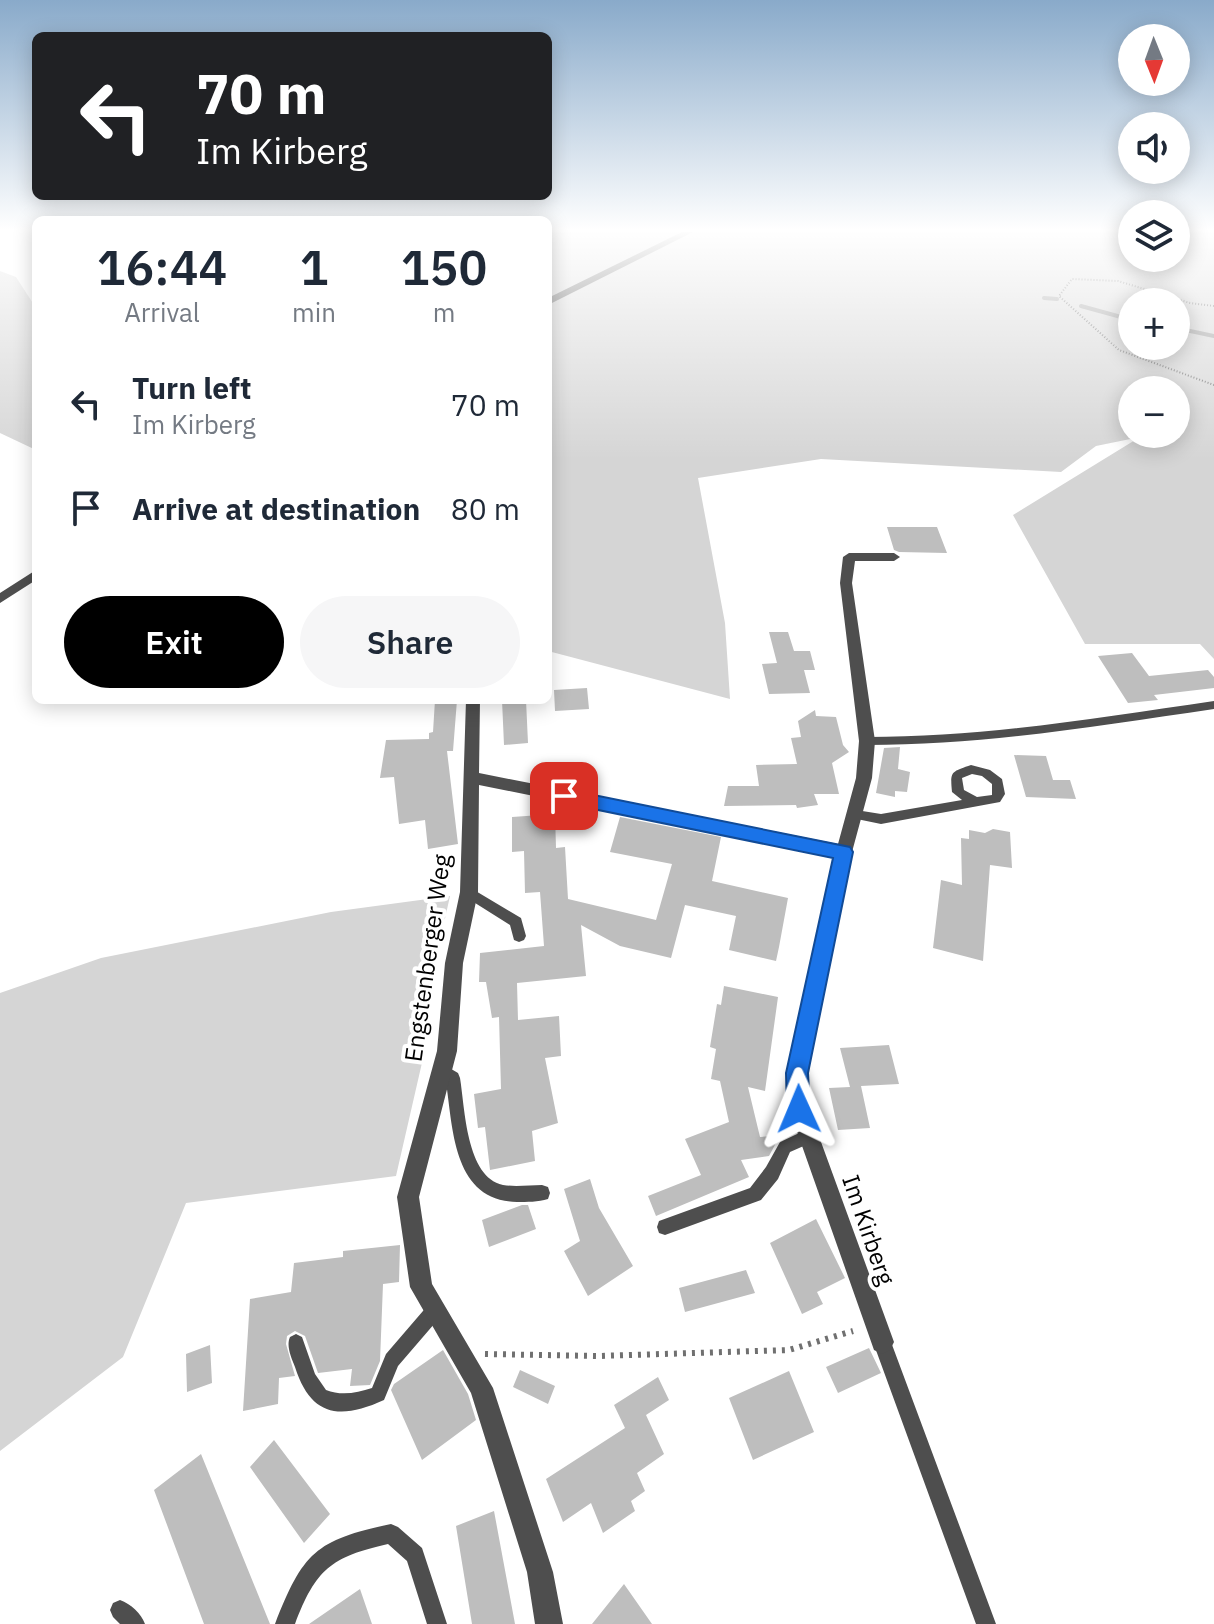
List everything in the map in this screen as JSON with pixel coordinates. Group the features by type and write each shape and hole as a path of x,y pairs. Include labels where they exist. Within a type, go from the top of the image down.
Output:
{"street":[{"name":"Im Kirberg","path":"878,1333 799,1109 797,1073 844,852 864,778 867,741 846,583 849,557 894,557"},
{"path":"0,599 32,577"},
{"name":"Engstenberger Weg","path":"473,704 469,892 454,963 447,1051 408,1197 421,1287 481,1388 540,1572 549,1624"},
{"path":"471,777 844,852"}],"lane":[{"path":"867,741 924,740 1071,725 1214,705"},
{"path":"856,815 881,819 976,802"},
{"path":"469,892 516,922 519,936"},
{"path":"441,1070 453,1078 468,1166 481,1181 498,1191 542,1193"},
{"path":"665,1227 755,1194 772,1173 785,1147 810,1136"},
{"path":"296,1343 314,1390 329,1402 365,1400 378,1394 392,1360 435,1310"},
{"path":"878,1333 986,1624"},
{"path":"285,1624 299,1584 322,1555 361,1540 391,1534 415,1555 437,1624"}],"path":[{"path":"1072,308 1119,350 1214,385"},
{"path":"461,1354 599,1356 789,1350 878,1333"}],"shaded area":[{"path":"0,308 32,308 32,448 0,433"},
{"path":"552,308 1118,308 1118,360 1190,360 1190,308 1214,308 1214,659 1200,644 1085,644 1013,515 1122,448 1190,448 1190,376 1118,376 1118,442 1096,446 1061,472 821,459 698,478 725,623 730,699 552,652"},
{"path":"450,896 438,950 424,1054 396,1176 186,1203 123,1357 0,1451 0,993 101,958 331,912"}],"building":[{"path":"887,527 937,527 947,553 894,550"},
{"path":"769,632 788,632 794,651 810,651 815,670 804,670 810,693 769,694 762,664 777,663"},
{"path":"1132,653 1149,676 1208,670 1214,677 1214,688 1154,695 1158,700 1128,703 1098,656"},
{"path":"587,688 589,709 555,711 554,690"},
{"path":"435,704 457,704 453,751 447,751 458,844 428,849 425,820 399,824 394,777 380,778 386,740 429,739 429,733 433,732"},
{"path":"502,704 526,704 528,743 504,745"},
{"path":"815,710 816,716 836,717 843,745 849,752 832,763 839,794 814,794 818,805 797,808 796,805 724,806 728,786 759,786 756,765 797,764 791,738 801,737 798,721"},
{"path":"900,747 898,769 910,772 907,792 895,791 895,797 876,793 884,748"},
{"path":"1014,755 1046,756 1053,780 1070,780 1076,799 1026,797"},
{"path":"555,814 556,848 565,847 568,899 656,920 672,864 610,852 620,817 721,837 712,881 788,898 776,961 729,950 736,916 685,905 671,958 620,946 581,925 586,976 517,983 518,1020 559,1016 561,1056 545,1058 558,1123 532,1131 535,1161 490,1170 485,1127 478,1128 474,1094 501,1089 499,1017 492,1018 486,982 479,982 480,953 544,946 540,892 525,893 524,851 512,852 512,817"},
{"path":"993,829 1010,832 1012,868 990,865 983,961 933,948 941,880 962,885 961,838 969,839 969,830 985,833"},
{"path":"724,986 778,997 765,1091 748,1087 760,1137 774,1136 776,1143 769,1156 741,1160 749,1177 656,1216 648,1196 701,1175 685,1139 729,1122 720,1081 711,1079 716,1049 710,1047 717,1004 721,1005"},
{"path":"889,1045 899,1084 861,1086 870,1128 838,1130 829,1088 850,1087 840,1048"},
{"path":"590,1179 599,1208 633,1266 588,1296 564,1251 580,1241 564,1189"},
{"path":"528,1205 536,1229 489,1247 482,1220"},
{"path":"816,1219 845,1278 817,1292 823,1304 802,1314 770,1243"},
{"path":"400,1245 399,1282 383,1284 380,1361 370,1385 350,1386 352,1369 318,1373 305,1336 295,1331 287,1336 286,1344 295,1376 279,1378 278,1404 243,1411 250,1299 291,1292 294,1263 343,1257 343,1251"},
{"path":"746,1270 755,1293 685,1312 679,1288"},
{"path":"210,1345 212,1383 187,1392 186,1354"},
{"path":"869,1348 881,1373 838,1393 826,1367"},
{"path":"443,1350 468,1394 476,1420 422,1460 391,1390 394,1384"},
{"path":"520,1370 555,1386 548,1404 513,1387"},
{"path":"789,1371 814,1432 753,1460 729,1398"},
{"path":"658,1377 669,1400 646,1415 664,1454 637,1473 645,1491 631,1501 635,1511 603,1533 591,1503 563,1522 546,1479 625,1428 614,1405"},
{"path":"274,1440 330,1514 304,1543 250,1467"},
{"path":"201,1454 270,1624 204,1624 154,1490"},
{"path":"494,1511 515,1624 472,1624 456,1526"},
{"path":"624,1584 652,1624 592,1624"},
{"path":"360,1589 372,1624 309,1624"}],"waterway":[{"path":"1088,308 1118,316"},
{"path":"1190,331 1214,336"}],"route":[{"path":"564,796 844,852 797,1073 799,1109"}]}
